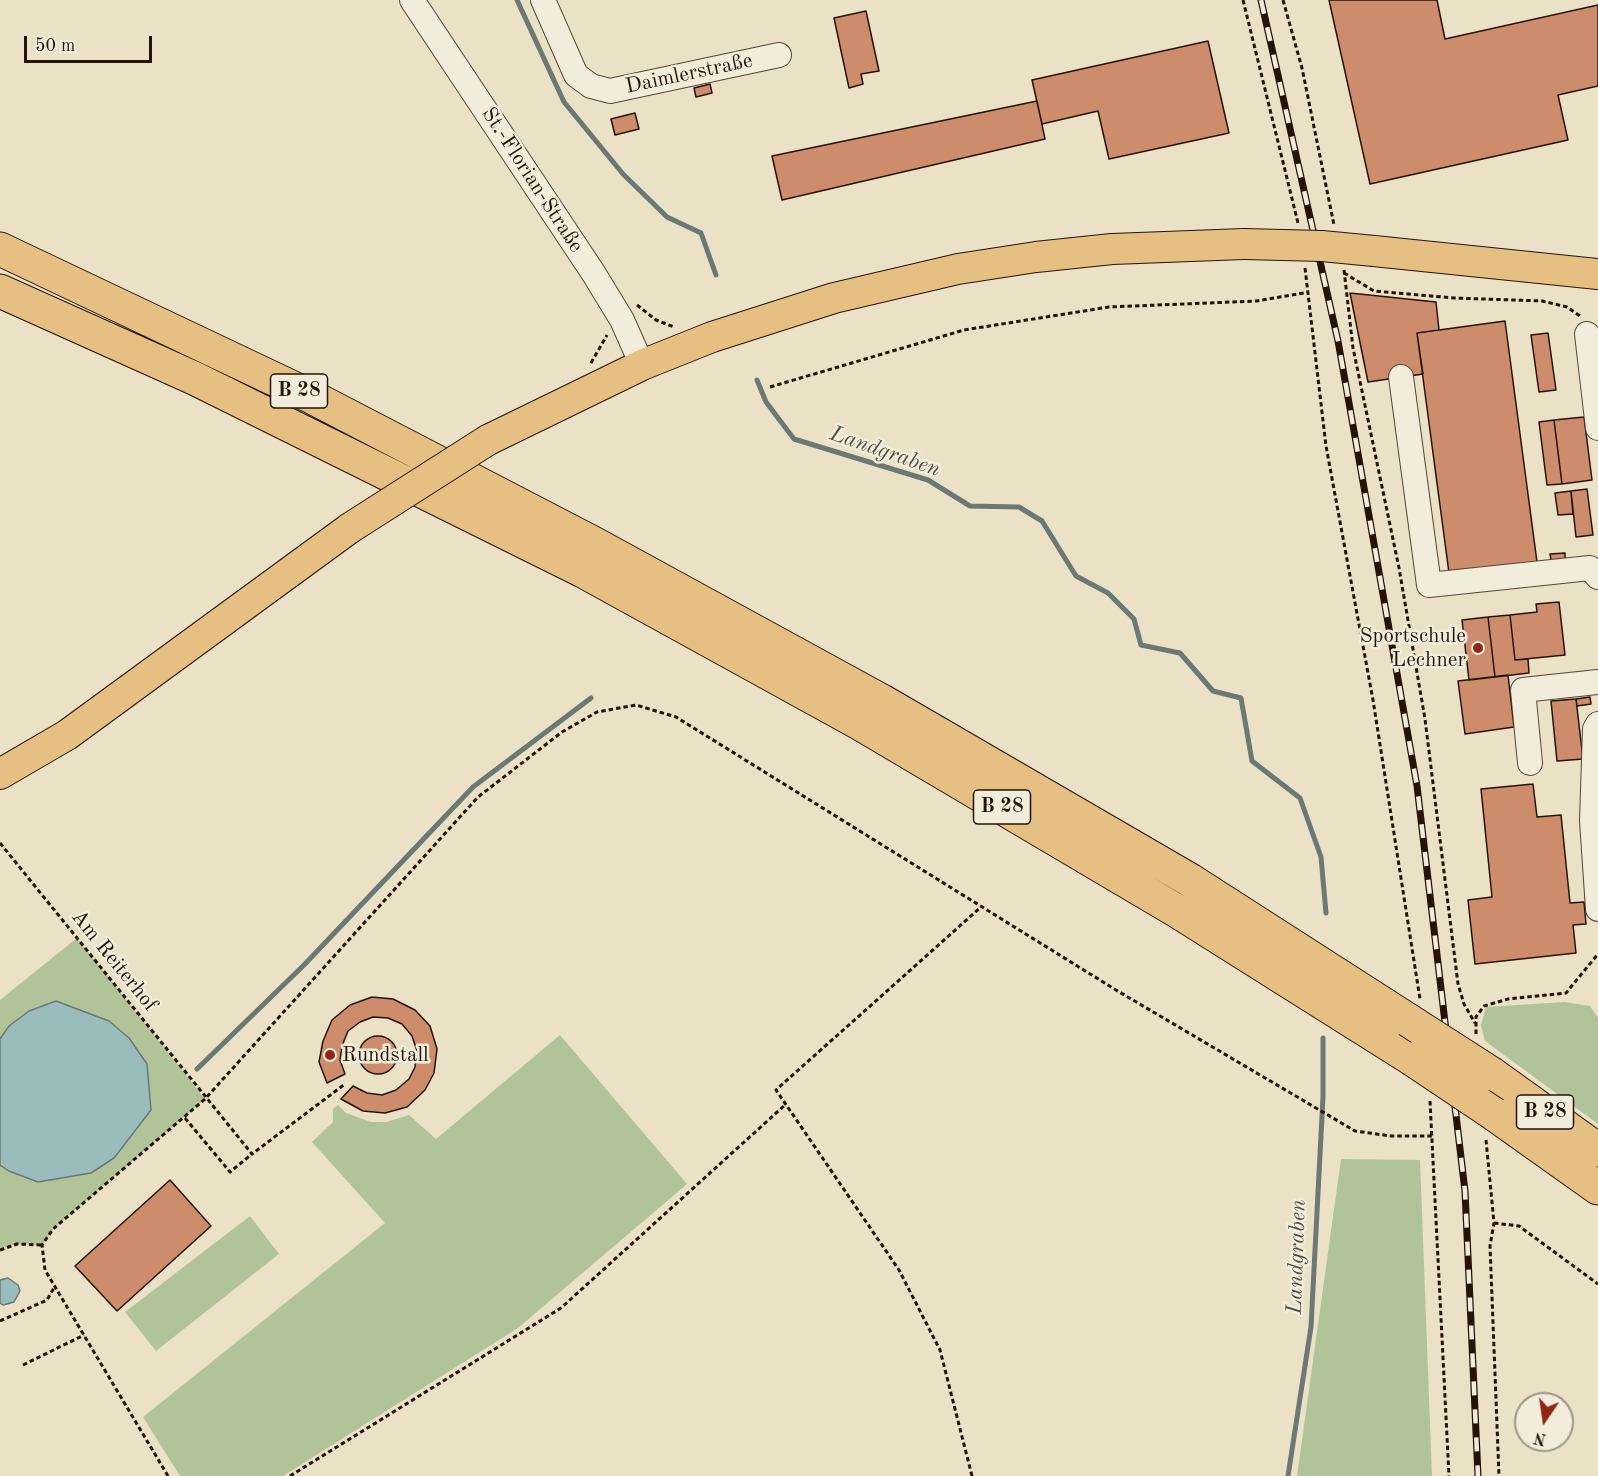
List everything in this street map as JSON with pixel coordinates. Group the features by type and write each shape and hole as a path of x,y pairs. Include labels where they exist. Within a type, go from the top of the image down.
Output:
{"highway":[{"name":"B 28","path":"0,249 310,396 655,577 882,701 1414,1010 1492,1074 1598,1150"},
{"name":"B 28","path":"0,291 196,379 583,571 859,723 1177,911 1412,1059 1598,1188"}],"main road":[{"path":"0,774 67,735 350,528 488,440 642,365 712,337 834,298 958,269 1112,249 1244,244 1322,246 1598,274"}],"street":[{"name":"St.-Florian-Straße","path":"412,0 594,274 622,320 642,365"},
{"name":"Daimlerstraße","path":"543,0 576,75 591,86 610,91 779,55"},
{"path":"1587,334 1595,368 1598,428"},
{"path":"1401,377 1429,585 1590,568 1598,577"},
{"path":"1530,763 1523,690 1598,682"},
{"path":"1598,724 1595,729 1592,820 1598,909"}],"path":[{"path":"1243,0 1287,174 1299,234"},
{"path":"1283,0 1302,68 1335,227"},
{"path":"1303,257 1326,446 1373,700 1414,1010"},
{"path":"1342,261 1353,348 1399,568 1425,719 1458,984 1464,1004 1475,1023 1479,1011 1496,1001 1566,993 1598,954"},
{"path":"1344,273 1374,291 1454,298 1542,301 1568,307 1582,318 1587,334"},
{"path":"770,387 964,330 1109,307 1257,301 1309,292"},
{"path":"168,1476 45,1270 42,1245 53,1229 205,1099 478,797 562,732 597,712 636,705 676,717 981,907 1355,1131 1392,1136 1433,1136"},
{"name":"Am Reiterhof","path":"0,843 205,1099 252,1154"},
{"path":"972,1476 940,1350 899,1270 776,1090 981,907"},
{"path":"184,1118 230,1172 345,1084"},
{"path":"1429,1091 1449,1476"},
{"path":"290,1476 561,1308 785,1105"},
{"path":"1499,1476 1490,1246 1494,1222 1519,1226 1598,1284"},
{"path":"0,1250 17,1244 42,1245"},
{"path":"0,1321 47,1300 55,1286"},
{"path":"23,1365 84,1335"}],"green space":[{"path":"77,938 205,1099 53,1229 42,1245 17,1244 0,1248 0,1165 9,1171 38,1182 91,1173 0,1039 0,1000"},
{"path":"1565,1002 1590,1006 1598,1018 1598,1124 1485,1041 1481,1025 1486,1007"},
{"path":"560,1035 687,1184 518,1328 283,1476 180,1476 143,1417 385,1223 312,1142 333,1122 333,1109 338,1105 346,1113 371,1122 386,1122 409,1115 436,1139"},
{"path":"1341,1159 1420,1160 1432,1476 1297,1476"},
{"path":"250,1216 279,1254 156,1351 125,1312"}],"water":[{"path":"56,1001 109,1021 129,1038 147,1064 151,1110 114,1158 91,1173 38,1182 9,1171 0,1165 0,1039 9,1026 29,1011"},
{"path":"8,1278 18,1285 20,1291 14,1302 3,1305 0,1303 0,1280"}],"building":[{"path":"1329,0 1437,0 1445,39 1598,5 1598,86 1558,95 1568,140 1370,184"},
{"path":"866,11 879,71 861,74 863,84 849,88 834,18"},
{"path":"1208,41 1229,133 1109,159 1098,111 1042,124 1032,80"},
{"path":"710,84 712,93 696,97 694,88"},
{"path":"1037,101 1045,139 782,200 772,156"},
{"path":"635,113 639,129 615,135 611,119"},
{"path":"1350,293 1436,302 1439,330 1417,333 1423,374 1368,382"},
{"path":"1505,321 1537,562 1449,573 1417,333"},
{"path":"1548,333 1556,390 1539,392 1531,335"},
{"path":"1584,417 1592,480 1562,484 1554,420"},
{"path":"1554,420 1562,484 1547,485 1539,422"},
{"path":"1587,489 1593,535 1576,537 1571,491"},
{"path":"1571,491 1573,514 1558,515 1555,493"},
{"path":"1565,553 1565,559 1551,560 1550,554"},
{"path":"1559,602 1565,655 1515,660 1510,615 1537,612 1536,604"},
{"path":"1510,615 1515,660 1528,659 1529,673 1495,677 1488,617"},
{"name":"Sportschule Lechner","path":"1488,617 1495,677 1469,680 1462,620"},
{"path":"1508,675 1514,727 1465,734 1458,681"},
{"path":"1590,697 1591,704 1577,706 1576,699"},
{"path":"1576,699 1583,759 1557,761 1551,701"},
{"path":"1533,784 1537,817 1561,815 1570,903 1584,902 1586,924 1573,925 1576,953 1475,964 1468,900 1492,897 1481,789"},
{"name":"Rundstall","path":"372,997 393,999 415,1010 430,1026 437,1049 434,1073 425,1090 407,1107 385,1113 363,1111 341,1099 353,1086 367,1093 382,1095 396,1090 409,1079 415,1067 417,1051 412,1036 402,1024 388,1018 373,1017 360,1022 348,1031 340,1060 345,1074 327,1083 319,1062 323,1041 332,1020 350,1005"},
{"path":"378,1036 391,1042 397,1055 391,1068 378,1074 365,1068 359,1055 365,1042"},
{"path":"170,1180 211,1226 117,1311 75,1266"}],"waterway":[{"name":"Landgraben","path":"517,0 564,102 623,174 667,217 701,233 716,275"},
{"name":"Landgraben","path":"757,380 766,402 794,439 928,480 970,506 1019,507 1042,521 1076,576 1108,593 1134,619 1141,645 1180,653 1213,691 1241,698 1252,761 1300,798 1321,857 1326,913"},
{"path":"197,1069 304,965 473,787 591,698"},
{"name":"Landgraben","path":"1288,1476 1311,1327 1323,1097 1323,1038"}],"railway":[{"path":"1261,0 1338,341 1417,786 1465,1191 1478,1476"}],"place":[{"name":"Sportschule Lechner","path":"1478,648"},
{"name":"Rundstall","path":"330,1055"}]}
